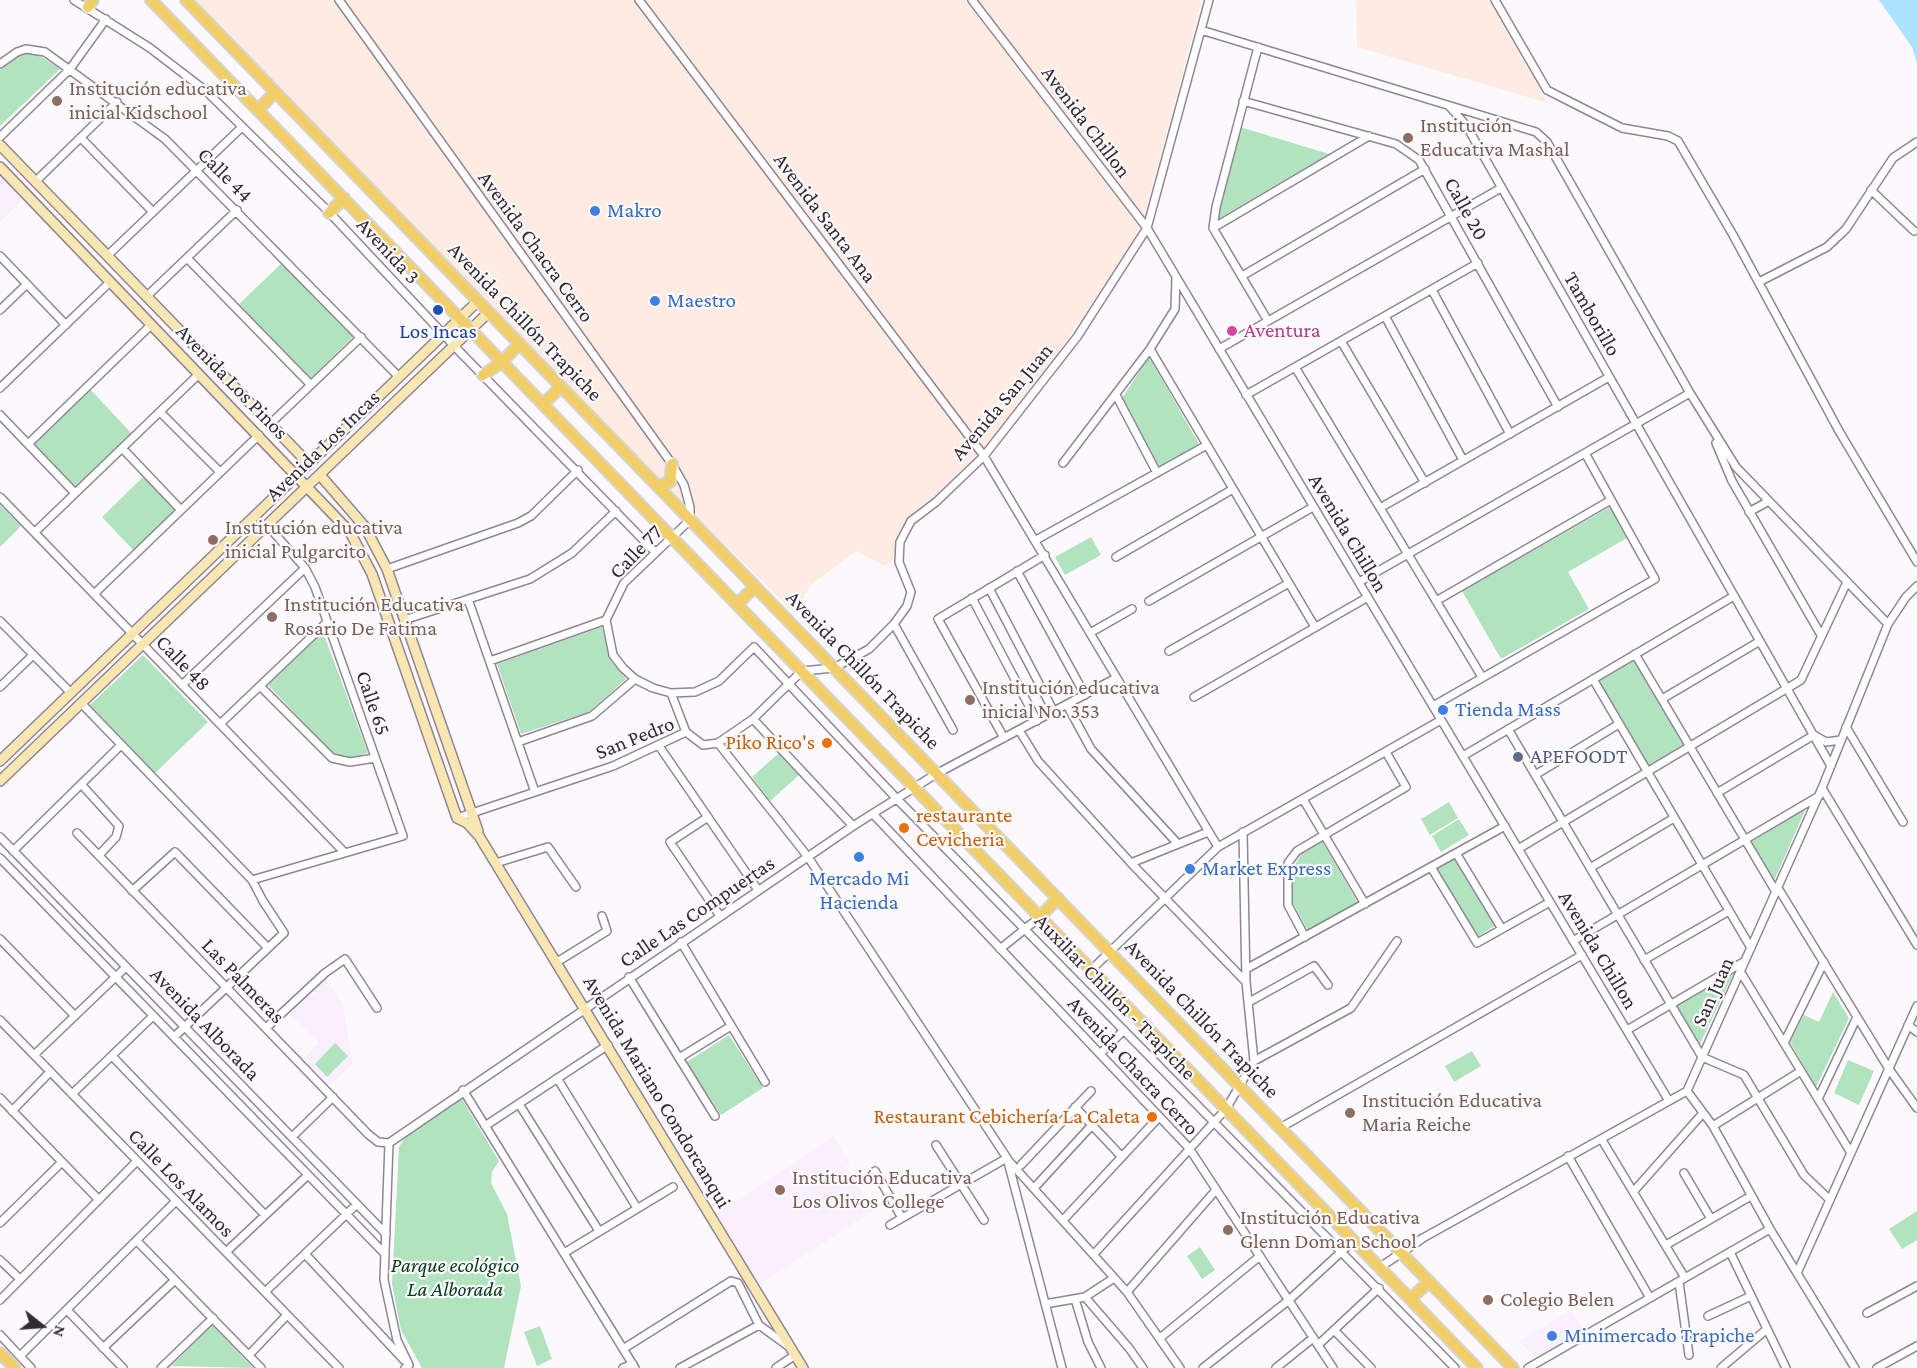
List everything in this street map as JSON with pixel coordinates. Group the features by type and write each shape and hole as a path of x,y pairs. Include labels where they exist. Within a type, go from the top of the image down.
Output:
{"main road":[{"name":"Avenida Chillón Trapiche","path":"152,0 1477,1368"},
{"name":"Avenida Chillón Trapiche","path":"186,0 1513,1368"},
{"path":"258,110 275,92"},
{"path":"329,213 344,198"},
{"path":"483,375 502,362 519,344"},
{"path":"543,404 561,387"},
{"path":"658,486 670,482 672,465"},
{"path":"737,604 755,587"},
{"path":"1040,917 1058,898"},
{"path":"1410,1299 1429,1282"},
{"path":"0,1353 15,1368"}],"street":[{"name":"Avenida 3","path":"74,0 91,3 106,19 206,91 329,213 454,346 578,470 655,552"},
{"name":"Avenida Chacra Cerro","path":"339,0 672,465 688,496 690,520"},
{"name":"Avenida Santa Ana","path":"639,0 984,456 1218,847"},
{"name":"Avenida Chillon","path":"972,0 1147,228 1670,1101"},
{"name":"Avenida San Juan","path":"802,671 834,668 869,649 894,624 907,606 911,592 899,562 900,543 911,521 936,502 984,456 1077,336 1147,228 1209,0"},
{"path":"1495,0 1547,90 1622,128 1668,136 1678,141 1759,282 1839,430 1917,562"},
{"path":"0,137 70,69 106,19"},
{"path":"1202,30 1536,132 1547,142 1690,393 1736,467 1888,624"},
{"path":"1258,47 1216,207 1213,228 1268,321"},
{"name":"Calle 44","path":"0,64 17,52 34,49 45,52 165,139 399,376"},
{"name":"Calle 20","path":"1243,101 1369,136 1410,152 1425,169 1558,407"},
{"path":"35,182 117,102"},
{"name":"Tamborillo","path":"1449,106 1466,125 1831,766"},
{"path":"107,256 242,127"},
{"path":"1213,228 1369,136"},
{"path":"81,138 153,212"},
{"path":"1759,282 1827,247 1846,229 1893,158 1917,142"},
{"name":"Avenida Los Pinos","path":"0,145 309,464"},
{"path":"2,169 15,160"},
{"name":"Avenida Los Pinos","path":"2,169 350,532 372,574 457,818"},
{"path":"1242,276 1425,169"},
{"path":"1219,349 1501,188"},
{"path":"1871,190 1914,231"},
{"path":"147,296 237,210"},
{"path":"0,256 66,325"},
{"path":"187,258 311,385"},
{"path":"1246,395 1478,264"},
{"path":"1063,464 1150,349 1175,309 1176,278"},
{"path":"0,388 109,283"},
{"path":"0,310 27,284"},
{"path":"1432,290 1510,434"},
{"name":"Avenida Los Incas","path":"0,761 478,301"},
{"name":"Avenida Los Incas","path":"0,781 489,312"},
{"path":"1385,316 1463,460"},
{"path":"27,444 152,325"},
{"path":"270,424 361,337"},
{"path":"1341,341 1425,483"},
{"path":"1150,349 1315,627"},
{"path":"1294,368 1482,677"},
{"path":"35,532 199,374"},
{"path":"1380,508 1609,377"},
{"path":"1359,582 1690,393"},
{"path":"1116,395 1157,473"},
{"path":"160,412 220,472"},
{"path":"0,415 75,493"},
{"path":"1710,427 1732,481 1821,635"},
{"path":"94,594 259,435"},
{"path":"1036,540 1208,446"},
{"path":"122,448 181,510"},
{"path":"1433,706 1655,579 1585,453"},
{"path":"288,465 299,454"},
{"path":"387,569 525,519 578,470"},
{"path":"320,475 365,527 387,569 471,813"},
{"path":"1116,557 1233,489"},
{"name":"Calle 48","path":"0,497 344,852"},
{"path":"1436,601 1611,500"},
{"path":"1749,512 1769,501"},
{"path":"1149,601 1314,507"},
{"path":"404,620 530,579 553,567 572,553 616,511"},
{"name":"Calle 77","path":"606,620 624,583 690,520"},
{"name":"Calle 65","path":"267,525 305,568 327,622 403,836 344,852"},
{"path":"1004,738 938,619 1045,555"},
{"path":"182,685 305,568"},
{"path":"1017,571 1085,695"},
{"path":"1518,849 1787,690 1805,676 1821,635 1847,582"},
{"path":"1169,651 1289,583"},
{"name":"San Juan","path":"1687,1091 1819,796 1888,624 1906,597 1917,586"},
{"path":"989,588 1054,711"},
{"path":"1463,756 1734,596"},
{"path":"1194,697 1368,597"},
{"path":"972,598 1037,721"},
{"path":"468,599 535,792"},
{"path":"1090,633 1132,609"},
{"path":"490,661 606,620 613,655 635,679 672,693 686,732"},
{"path":"0,621 70,692"},
{"path":"220,724 327,622"},
{"path":"894,624 953,730"},
{"path":"1662,699 1760,641"},
{"name":"Auxiliar Chillón - Trapiche","path":"672,693 695,692 718,681 754,647 897,799 1455,1368"},
{"path":"1635,654 1745,839 1889,1068 1917,1108"},
{"path":"0,687 33,655"},
{"path":"100,664 111,675"},
{"path":"802,671 753,719 718,743 808,857 1007,1158 1127,1292 1180,1368"},
{"name":"Calle Las Compuertas","path":"389,1143 463,1090 853,826 936,774 1116,678"},
{"path":"518,742 592,716 635,679"},
{"path":"1593,679 1751,948"},
{"path":"260,686 332,758 350,762 375,758"},
{"path":"81,703 252,879 284,933 174,1037"},
{"path":"1067,705 1091,749 1178,844"},
{"path":"753,719 853,826"},
{"path":"1091,970 1218,847 1441,720"},
{"path":"1535,775 1620,724"},
{"path":"1846,727 1903,822"},
{"path":"1508,729 1702,1057 1742,1073 1804,1175 1830,1200"},
{"path":"1019,730 1038,760 1131,863 1246,982"},
{"name":"San Pedro","path":"457,818 614,766 686,732 703,745 718,743"},
{"path":"1718,793 1814,735 1826,742 1841,740"},
{"path":"13,850 121,745"},
{"path":"659,746 758,890"},
{"path":"1305,937 1288,905 1286,870 1297,851 1406,787 1386,752"},
{"path":"81,784 119,826 116,837 99,855"},
{"path":"1822,788 1917,945"},
{"path":"1573,940 1819,796"},
{"path":"1303,799 1365,904"},
{"name":"Avenida Mariano Condorcanqui","path":"471,813 479,836"},
{"name":"Avenida Chacra Cerro","path":"873,814 1189,1148 1333,1368"},
{"path":"708,817 670,842 720,915"},
{"name":"Avenida Mariano Condorcanqui","path":"457,818 467,823 479,836 496,863 803,1368"},
{"path":"1590,868 1674,818"},
{"path":"1246,969 1505,826"},
{"path":"1131,863 1208,832"},
{"path":"1243,832 1246,982 1254,1061"},
{"name":"Las Palmeras","path":"77,834 368,1134 378,1142 389,1143"},
{"name":"Avenida Alborada","path":"0,837 386,1234"},
{"path":"496,863 548,847 576,887"},
{"path":"132,891 175,852 268,948"},
{"path":"252,879 344,852"},
{"path":"1456,853 1502,929"},
{"name":"Avenida Alborada","path":"0,858 385,1254"},
{"path":"1431,867 1477,943 1550,902"},
{"path":"1644,960 1729,911"},
{"path":"557,962 607,931 602,916"},
{"path":"1000,949 1040,917"},
{"path":"0,939 75,1016"},
{"path":"1094,1254 1226,1109 1254,1061 1351,1008 1397,941"},
{"path":"681,942 765,1082"},
{"path":"1280,1128 1582,955"},
{"path":"266,1028 325,973 345,959 377,1008"},
{"path":"1627,1030 1745,961"},
{"path":"1784,1043 1824,962"},
{"path":"1249,1002 1314,966 1328,986"},
{"path":"34,1055 126,967"},
{"path":"1740,971 1851,1153"},
{"path":"629,977 715,1116"},
{"path":"1798,1271 1917,1006"},
{"path":"72,1094 153,1016"},
{"path":"1818,1099 1857,1017"},
{"name":"Calle Los Alamos","path":"0,1020 339,1368"},
{"path":"1908,1025 1917,1032"},
{"path":"679,1058 731,1026"},
{"path":"1100,1054 1124,1030"},
{"path":"485,1126 608,1045"},
{"path":"112,1056 265,1215"},
{"path":"1713,1126 1801,1071"},
{"path":"12,1111 50,1072"},
{"path":"557,1078 637,1208"},
{"path":"463,1090 634,1366 623,1368"},
{"path":"1021,1165 1091,1091"},
{"path":"1379,1268 1400,1252 1687,1091 1713,1126 1770,1229 1798,1271 1855,1368"},
{"path":"292,1137 333,1097"},
{"path":"0,1098 99,1200"},
{"path":"519,1104 599,1232"},
{"path":"1076,1107 1122,1157"},
{"path":"1634,1191 1703,1113"},
{"path":"1064,1220 1159,1117"},
{"path":"1035,1187 1092,1125"},
{"path":"1602,1140 1666,1245 1682,1280 1689,1355"},
{"path":"389,1143 384,1280 396,1340 409,1367"},
{"path":"936,1145 984,1220"},
{"path":"1568,1156 1650,1298"},
{"path":"890,1225 1007,1158"},
{"path":"1007,1158 1062,1368"},
{"path":"0,1300 137,1161"},
{"path":"0,1223 62,1162"},
{"path":"875,1171 902,1218"},
{"path":"1684,1173 1711,1219"},
{"path":"226,1252 308,1175"},
{"path":"564,1252 673,1187"},
{"path":"1127,1292 1216,1190"},
{"path":"1666,1245 1751,1196"},
{"path":"20,1356 176,1201"},
{"path":"265,1292 357,1204"},
{"path":"1529,1368 1770,1229"},
{"path":"137,1240 261,1368"},
{"path":"1203,1368 1289,1300 1353,1241"},
{"path":"1730,1252 1786,1368"},
{"path":"305,1254 409,1367"},
{"path":"1160,1338 1260,1256"},
{"path":"0,1260 20,1279"},
{"path":"1045,1304 1085,1297 1114,1278"},
{"path":"103,1348 175,1280"},
{"path":"623,1349 731,1281 738,1283 759,1325 793,1352 776,1368"},
{"path":"1867,1313 1917,1286"},
{"path":"1276,1368 1334,1330 1379,1288"},
{"path":"1708,1316 1751,1296"},
{"path":"1085,1297 1129,1348 1143,1368"},
{"path":"1075,1299 1088,1342 1101,1368"},
{"path":"67,1310 123,1368"},
{"path":"249,1355 287,1315"},
{"path":"161,1368 213,1318"},
{"path":"680,1368 759,1325"},
{"path":"1724,1367 1767,1329"},
{"path":"1334,1330 1371,1368"},
{"path":"0,1335 31,1368"},
{"path":"1877,1368 1917,1346"}],"shaded area":[{"path":"194,0 1202,0 1144,217 1129,248 1042,377 987,446 899,531 894,559 885,566 856,551 810,586 795,614 648,469"},
{"path":"1356,0 1489,0 1548,103 1357,47"},
{"path":"0,175 23,199 0,222"},
{"path":"326,978 343,1004 353,1064 330,1085 304,1058 319,1043 290,1013 308,994 314,994 317,985"},
{"path":"833,1136 850,1163 846,1166 874,1210 759,1285 716,1214"},
{"name":"Minimercado Trapiche","path":"1572,1310 1584,1331 1538,1360 1519,1341"}],"green space":[{"path":"30,53 42,57 60,69 0,126 0,70 20,54"},
{"path":"1240,127 1329,154 1218,219"},
{"path":"283,262 354,336 310,379 238,305"},
{"path":"1149,357 1199,444 1158,469 1120,401"},
{"path":"90,389 132,434 74,489 32,444"},
{"path":"144,476 176,510 134,551 102,517"},
{"path":"0,505 21,526 0,547"},
{"path":"1610,507 1627,538 1568,572 1589,609 1501,659 1462,591"},
{"path":"1091,537 1101,555 1065,575 1055,557"},
{"path":"602,627 609,658 626,679 589,712 521,734 497,664"},
{"path":"323,632 368,753 349,758 332,753 268,685"},
{"path":"143,655 208,722 155,773 90,705"},
{"path":"1635,660 1685,744 1648,766 1599,681"},
{"path":"779,753 799,775 770,801 752,777"},
{"path":"1449,802 1458,818 1430,835 1421,819"},
{"path":"1806,808 1774,881 1751,842"},
{"path":"1459,819 1469,835 1441,852 1432,836"},
{"path":"1322,841 1358,903 1308,931 1293,903 1291,871 1302,853"},
{"path":"1454,857 1495,926 1477,937 1436,869"},
{"path":"1734,972 1700,1044 1676,1005"},
{"path":"1833,992 1849,1018 1816,1087 1790,1042 1804,1015 1819,1022"},
{"path":"729,1035 763,1088 721,1115 687,1062"},
{"path":"335,1043 348,1056 327,1077 315,1064"},
{"path":"1472,1051 1481,1066 1454,1082 1445,1066"},
{"path":"1848,1060 1874,1071 1859,1105 1834,1093"},
{"name":"Parque ecológico La Alborada","path":"462,1099 499,1161 492,1172 491,1183 507,1214 521,1286 504,1368 422,1368 401,1330 392,1284 399,1147 406,1136"},
{"path":"1917,1211 1917,1240 1902,1249 1889,1229"},
{"path":"1200,1247 1215,1270 1202,1279 1187,1256"},
{"path":"212,1325 253,1368 171,1366"},
{"path":"540,1326 552,1359 537,1366 524,1332"}],"water":[{"path":"1879,0 1917,0 1917,63 1912,47"}],"place":[{"name":"Institución educativa inicial Kidschool","path":"57,101"},
{"name":"Institución Educativa Mashal","path":"1408,138"},
{"name":"Makro","path":"595,211"},
{"name":"Maestro","path":"655,301"},
{"name":"Los Incas","path":"438,310"},
{"name":"Aventura","path":"1232,331"},
{"name":"Institución educativa inicial Pulgarcito","path":"213,540"},
{"name":"Institución Educativa Rosario De Fatima","path":"272,617"},
{"name":"Institución educativa inicial No. 353","path":"970,700"},
{"name":"Tienda Mass","path":"1443,710"},
{"name":"Piko Rico's","path":"827,743"},
{"name":"APEFOODT","path":"1518,757"},
{"name":"restaurante Cevicheria","path":"904,828"},
{"name":"Mercado Mi Hacienda","path":"859,857"},
{"name":"Market Express","path":"1190,869"},
{"name":"Institución Educativa Maria Reiche","path":"1350,1113"},
{"name":"Restaurant Cebichería La Caleta","path":"1152,1117"},
{"name":"Institución Educativa Los Olivos College","path":"780,1190"},
{"name":"Institución Educativa Glenn Doman School","path":"1228,1230"},
{"name":"Colegio Belen","path":"1488,1300"},
{"name":"Minimercado Trapiche","path":"1552,1336"}]}
